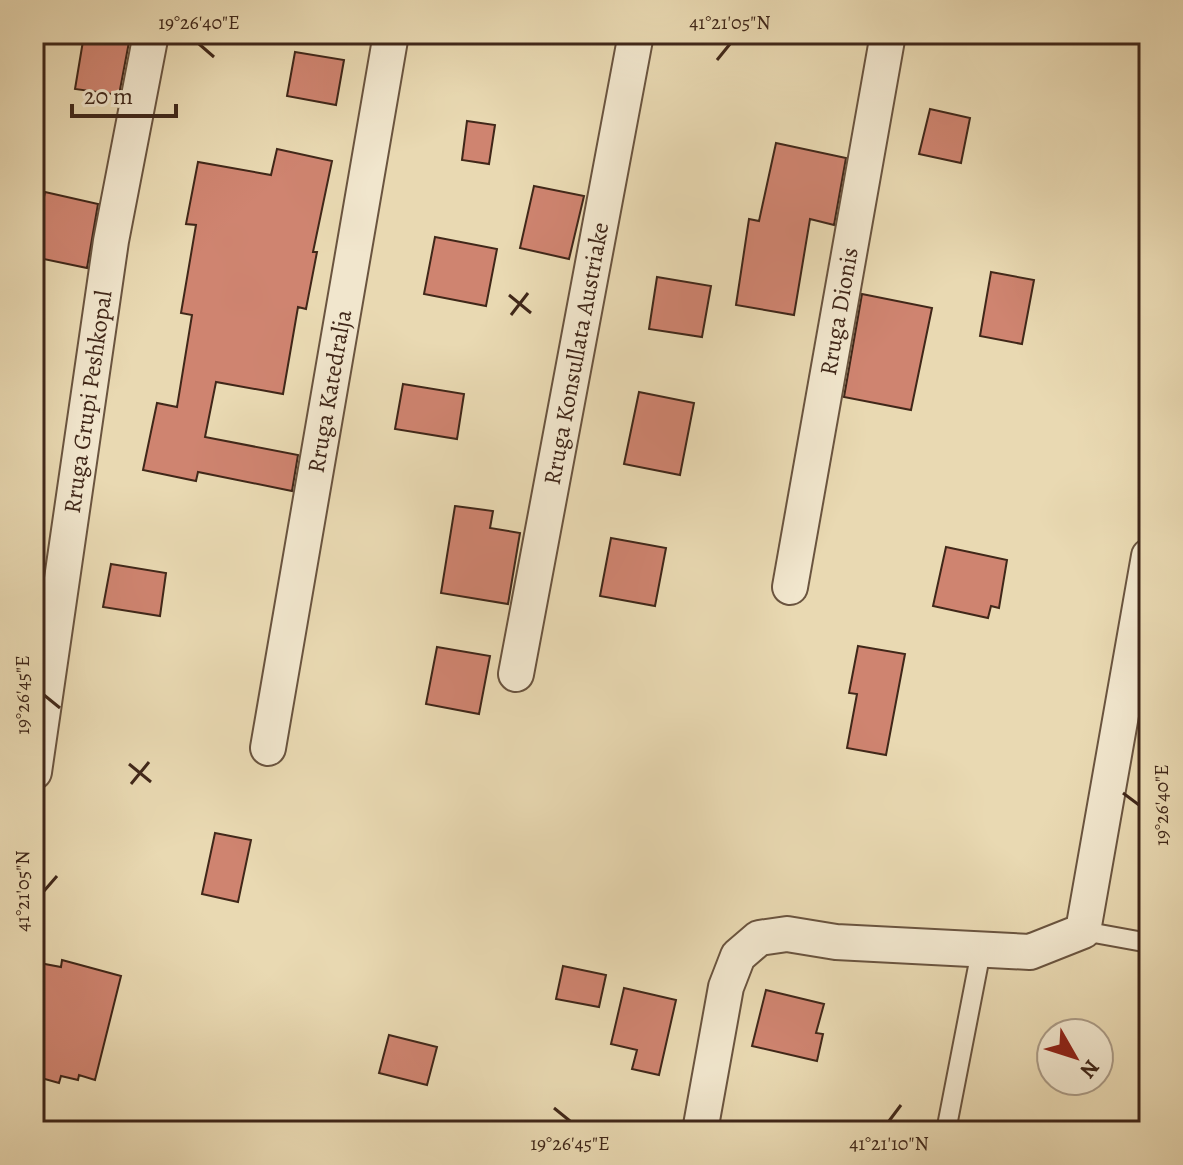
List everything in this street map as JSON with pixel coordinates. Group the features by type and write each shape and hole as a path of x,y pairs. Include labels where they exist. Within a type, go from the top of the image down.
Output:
{"street":[{"name":"Rruga Grupi Peshkopal","path":"34,772 111,241 151,34"},
{"name":"Rruga Katedralja","path":"268,748 391,34"},
{"name":"Rruga Konsullata Austriake","path":"516,674 636,34"},
{"name":"Rruga Dionis","path":"790,587 888,34"},
{"path":"700,1131 726,987 738,956 759,938 787,934 836,942 1030,952 1083,931 1149,556"}],"lane":[{"path":"1083,931 1149,943"},
{"path":"946,1131 981,951"}],"building":[{"path":"84,35 129,42 119,95 75,89"},
{"path":"295,52 344,60 336,105 287,96"},
{"path":"930,109 970,118 961,163 919,154"},
{"path":"467,121 495,125 489,164 462,160"},
{"path":"776,143 846,158 834,225 810,219 794,315 736,305 749,219 759,221"},
{"path":"277,149 332,161 313,252 317,252 306,309 298,307 283,394 216,382 205,437 298,455 292,491 198,472 196,481 143,470 157,403 177,407 192,315 181,313 196,225 186,224 198,162 271,175"},
{"path":"534,186 584,196 569,259 520,248"},
{"path":"45,192 98,204 87,268 34,257"},
{"path":"435,237 497,249 486,306 424,294"},
{"path":"991,272 1034,280 1022,344 980,336"},
{"path":"657,277 711,286 702,337 649,329"},
{"path":"862,294 932,308 911,410 844,397"},
{"path":"403,384 464,394 457,439 395,429"},
{"path":"639,392 694,403 680,475 624,464"},
{"path":"455,506 493,511 490,528 520,533 508,604 441,593"},
{"path":"611,538 666,548 655,606 600,596"},
{"path":"946,547 1007,560 999,608 991,606 988,618 933,606"},
{"path":"111,564 166,573 160,616 103,607"},
{"path":"858,646 905,654 886,755 847,748 857,694 849,693"},
{"path":"437,647 490,656 479,714 426,704"},
{"path":"215,833 251,840 238,902 202,894"},
{"path":"62,960 121,976 95,1080 79,1075 78,1080 61,1076 59,1083 34,1076 34,962 61,967"},
{"path":"563,966 606,975 599,1007 556,999"},
{"path":"624,988 676,1000 659,1075 632,1069 637,1050 611,1044"},
{"path":"766,990 824,1004 816,1033 823,1034 817,1061 752,1046"},
{"path":"389,1035 437,1047 427,1085 379,1073"}]}
